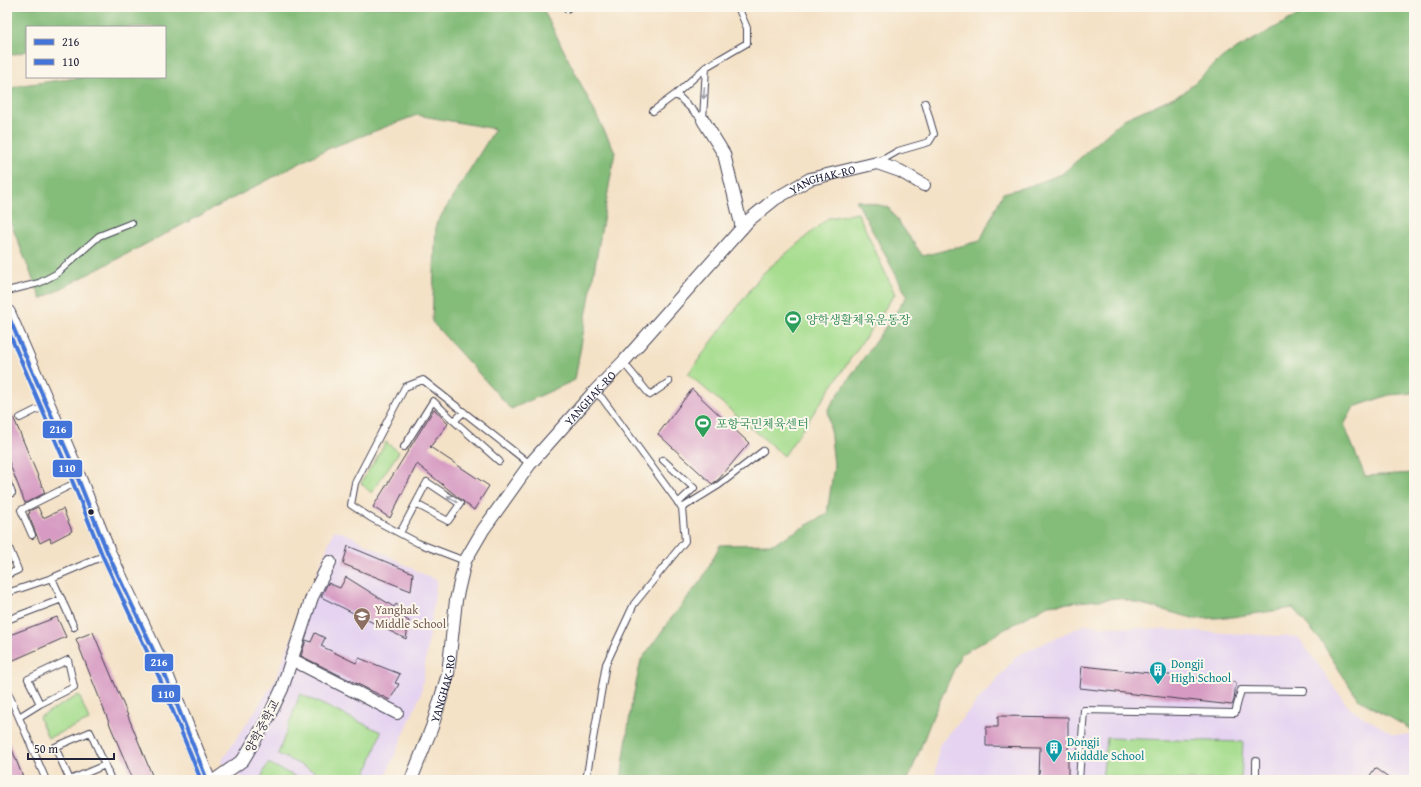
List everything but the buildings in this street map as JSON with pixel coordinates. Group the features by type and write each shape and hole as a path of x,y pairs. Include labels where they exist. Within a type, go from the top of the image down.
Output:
{"street":[{"path":"702,120 724,154 742,228"},
{"path":"877,163 900,171 924,185"},
{"name":"YANGHAK-RO","path":"411,780 432,727 448,674 456,600 466,560 483,530 530,464 749,220 775,199 810,179 877,163"},
{"path":"7,313 108,554 165,675 207,780"},
{"name":"양학중학교","path":"215,780 243,760 268,718 282,689 312,597 330,562"},
{"path":"291,659 397,713"}],"lane":[{"path":"653,111 676,94 706,67 747,43 747,28 738,7"},
{"path":"702,120 706,67"},
{"path":"676,94 702,120"},
{"path":"877,163 898,151 928,142 934,134 925,103"},
{"path":"7,291 39,283 56,274 99,236 132,223"},
{"path":"623,362 650,395 669,382"},
{"path":"466,560 418,543 371,518 351,505 355,483 405,387 423,380 530,464"},
{"path":"586,780 606,664 634,604 685,541 680,505 602,398 594,392"},
{"path":"404,447 432,401 499,461"},
{"path":"20,418 36,410 47,407"},
{"path":"454,421 464,412"},
{"path":"680,505 719,485 763,451"},
{"path":"663,460 694,488 680,505"},
{"path":"7,482 12,493 7,494"},
{"path":"32,535 21,510 79,482"},
{"path":"400,533 427,482 460,504 448,522 416,504"},
{"path":"7,543 18,570 7,575"},
{"path":"7,593 52,578 108,554"},
{"path":"52,578 74,627"},
{"path":"7,620 62,599"},
{"path":"19,717 40,704 74,687 68,660 28,679 40,704"},
{"path":"7,690 46,780"},
{"path":"1079,780 1084,710 1235,713 1241,690 1304,691"},
{"path":"105,765 70,780 55,747 90,732 105,765 111,780"},
{"path":"1256,761 1256,780"}],"shaded area":[{"name":"Yanghak Middle School","path":"334,530 347,534 437,580 421,694 384,780 244,780 221,762 275,681"},
{"path":"1084,625 1298,637 1350,709 1393,734 1414,736 1414,780 935,780 939,745 1018,655"}],"green space":[{"path":"7,7 542,7 615,152 575,380 511,409 432,322 436,224 495,129 417,115 325,150 41,299 7,214 7,90 22,85 76,78 166,78 166,26 26,26 26,51 7,56"},
{"path":"1319,7 1414,7 1414,393 1389,395 1354,407 1344,425 1365,476 1414,473 1414,731 1358,699 1320,640 1293,608 1232,617 1196,619 1119,598 1048,605 961,654 933,716 908,780 621,780 631,707 641,660 702,579 720,545 773,544 827,514 834,465 828,409 907,296 856,200 888,207 923,256 980,241 1003,193 1029,186 1062,174 1124,119 1183,93 1224,56 1296,16"},
{"name":"양학생활체육운동장","path":"858,213 895,294 784,456 688,374 762,274 828,218"},
{"path":"386,442 399,452 371,493 361,483"},
{"path":"300,694 381,732 364,780 332,780 278,754"},
{"path":"79,695 89,720 48,738 39,717"},
{"path":"1107,738 1243,742 1241,780 1102,780"},
{"path":"268,763 302,780 260,780"}],"transit line":[{"name":"216","path":"7,313 69,456 108,554 165,675 207,780"},
{"name":"110","path":"7,328 63,458 103,557 159,677 201,780"}],"place":[{"name":"양학생활체육운동장","path":"793,334"},
{"name":"포항국민체육센터","path":"703,438"},
{"name":"Yanghak Middle School","path":"362,631"},
{"name":"Dongji High School","path":"1158,685"},
{"name":"Dongji Midddle School","path":"1054,763"}]}
